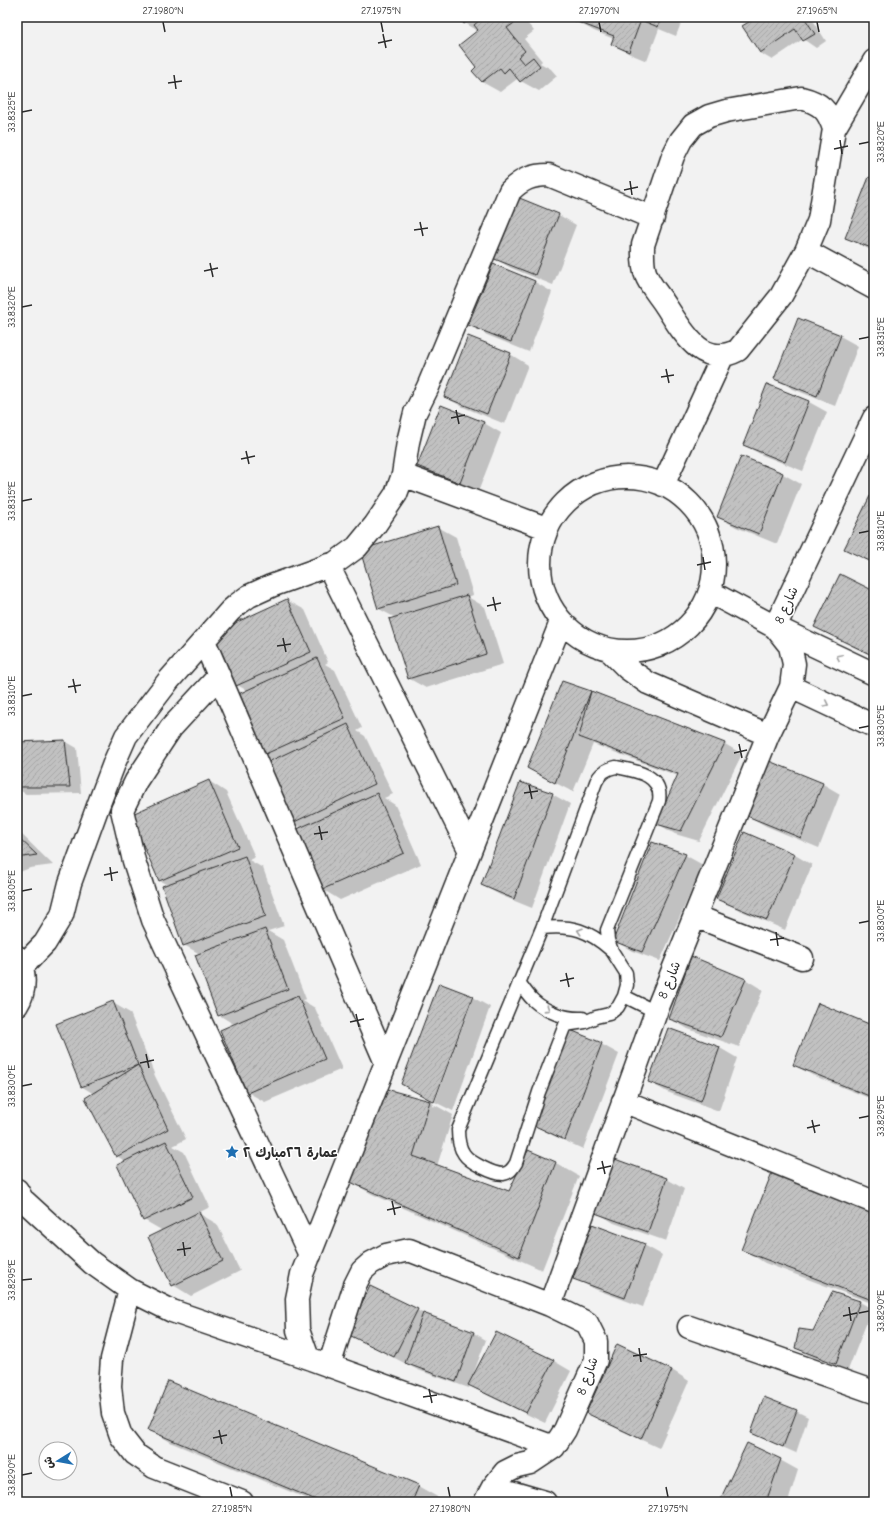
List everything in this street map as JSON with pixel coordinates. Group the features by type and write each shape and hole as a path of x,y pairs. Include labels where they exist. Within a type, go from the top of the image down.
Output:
{"street":[{"path":"834,129 830,118 823,108 813,101 801,98 726,111 709,116 693,126 680,140 673,156 643,245 642,260 645,275 692,344 702,351 715,355 723,355 731,354 738,350 781,296 806,252 819,220 834,129 874,61"},
{"path":"17,1005 21,999 24,983 19,962 45,943 62,915 70,883 95,812 126,736 169,680 230,611 249,596 334,563 357,547 375,525 396,494 403,475 408,442 415,413 431,379 510,191 518,183 528,178 538,175 549,175 652,218"},
{"path":"806,252 874,288"},
{"path":"663,485 723,355"},
{"name":"شارع 8","path":"489,1494 505,1472 517,1466 530,1463 554,1447 565,1430 596,1360 596,1341 587,1323 550,1305 656,1012 768,735 791,687 794,664 790,646 775,627 874,418"},
{"path":"403,475 546,528"},
{"path":"615,476 645,477 663,485 672,488 694,508 709,534 714,563 710,592 698,614 681,633 659,645 635,651 608,649 582,640 561,622 544,593 539,561 546,528 562,503 586,485 615,476"},
{"path":"328,565 470,851"},
{"path":"710,592 775,627 874,674"},
{"path":"308,1358 298,1330 297,1299 302,1274 561,622"},
{"path":"204,641 386,1063"},
{"path":"608,649 627,668 648,683 768,735"},
{"path":"219,676 171,728 136,782 122,810 134,861 153,920 310,1255"},
{"path":"791,687 874,726"},
{"path":"696,916 802,958"},
{"path":"624,1101 874,1202"},
{"path":"19,1195 92,1263 130,1290 172,1311 308,1358 554,1447"},
{"path":"330,1366 348,1307 362,1270 386,1255 409,1250 550,1305"},
{"path":"130,1290 112,1359 110,1386 113,1413 121,1436 135,1454 154,1467 242,1502"},
{"path":"689,1327 874,1392"},
{"path":"489,1494 546,1502"}],"lane":[{"path":"616,767 650,777 659,787 660,794 659,801 607,930 608,940 612,951 626,973 627,985 624,996 618,1006 609,1014 584,1022 565,1025 538,1092 516,1163 511,1171 507,1173 497,1173 471,1161 464,1155 460,1147 458,1130 542,928 598,778 603,772 616,767"},
{"path":"542,928 561,926 580,930 598,938 612,951"},
{"path":"519,982 533,1000 552,1013 574,1018 596,1017"},
{"path":"624,996 656,1012"}],"building":[{"path":"458,17 473,17 464,24"},
{"path":"479,17 514,17 517,21 507,28 525,51 518,57 524,64 533,57 540,66 520,82 509,68 504,73 500,68 482,82 472,71 476,67 459,45 478,30 474,25 481,19"},
{"path":"577,17 661,17 658,27 641,20 629,52 611,44 614,36 575,21"},
{"path":"757,17 804,17 815,34 803,41 795,29 760,53 742,26"},
{"path":"869,177 874,179 874,249 845,238"},
{"path":"517,197 559,214 535,275 492,258"},
{"path":"493,264 535,281 511,342 468,325"},
{"path":"798,318 841,335 817,396 774,379"},
{"path":"468,336 511,353 487,414 444,397"},
{"path":"767,384 809,401 785,462 743,445"},
{"path":"441,405 484,422 460,483 417,466"},
{"path":"741,456 783,473 759,534 717,517"},
{"path":"870,496 874,498 874,563 844,549"},
{"path":"438,526 456,585 378,609 360,550"},
{"path":"840,574 874,591 874,656 814,627"},
{"path":"467,595 486,654 408,679 389,619"},
{"path":"287,599 311,652 236,686 213,633"},
{"path":"317,658 345,718 261,756 234,696"},
{"path":"562,681 591,691 555,783 527,768"},
{"path":"591,691 725,743 681,831 656,824 678,774 579,737"},
{"path":"348,724 375,784 292,823 264,764"},
{"path":"65,740 70,787 17,787 17,742"},
{"path":"769,761 823,783 801,838 747,816"},
{"path":"209,780 238,847 159,881 130,815"},
{"path":"520,782 553,793 514,899 481,885"},
{"path":"377,793 404,853 321,890 295,830"},
{"path":"744,832 795,854 767,920 716,899"},
{"path":"17,836 37,855 17,858"},
{"path":"652,842 686,854 642,952 613,941"},
{"path":"245,856 266,916 183,946 162,886"},
{"path":"265,929 288,989 218,1016 195,955"},
{"path":"691,956 746,979 721,1037 669,1019"},
{"path":"439,983 473,996 434,1102 401,1084"},
{"path":"298,996 325,1059 247,1093 220,1030"},
{"path":"113,1001 138,1065 81,1087 56,1024"},
{"path":"818,1003 874,1026 874,1098 793,1065"},
{"path":"668,1028 720,1047 701,1101 648,1082"},
{"path":"568,1029 602,1043 565,1140 533,1125"},
{"path":"138,1065 168,1129 116,1157 85,1098"},
{"path":"386,1089 430,1101 413,1156 509,1191 528,1150 556,1162 519,1257 348,1181"},
{"path":"166,1141 193,1197 143,1221 117,1165"},
{"path":"615,1159 667,1178 648,1232 595,1213"},
{"path":"773,1170 874,1213 874,1294 872,1300 741,1250"},
{"path":"199,1212 223,1261 172,1286 148,1237"},
{"path":"592,1224 645,1244 625,1298 573,1279"},
{"path":"370,1286 418,1309 394,1357 347,1334"},
{"path":"832,1292 860,1301 836,1364 795,1348 799,1329 813,1331"},
{"path":"423,1313 474,1332 456,1382 405,1363"},
{"path":"496,1332 554,1360 526,1413 468,1385"},
{"path":"617,1344 672,1370 641,1439 586,1413"},
{"path":"168,1381 419,1485 412,1502 321,1502 148,1430"},
{"path":"764,1397 797,1410 783,1447 751,1433"},
{"path":"747,1443 781,1459 766,1502 719,1502"}],"place":[{"name":"عمارة ٢٦مبارك ٢","path":"232,1152"}]}
